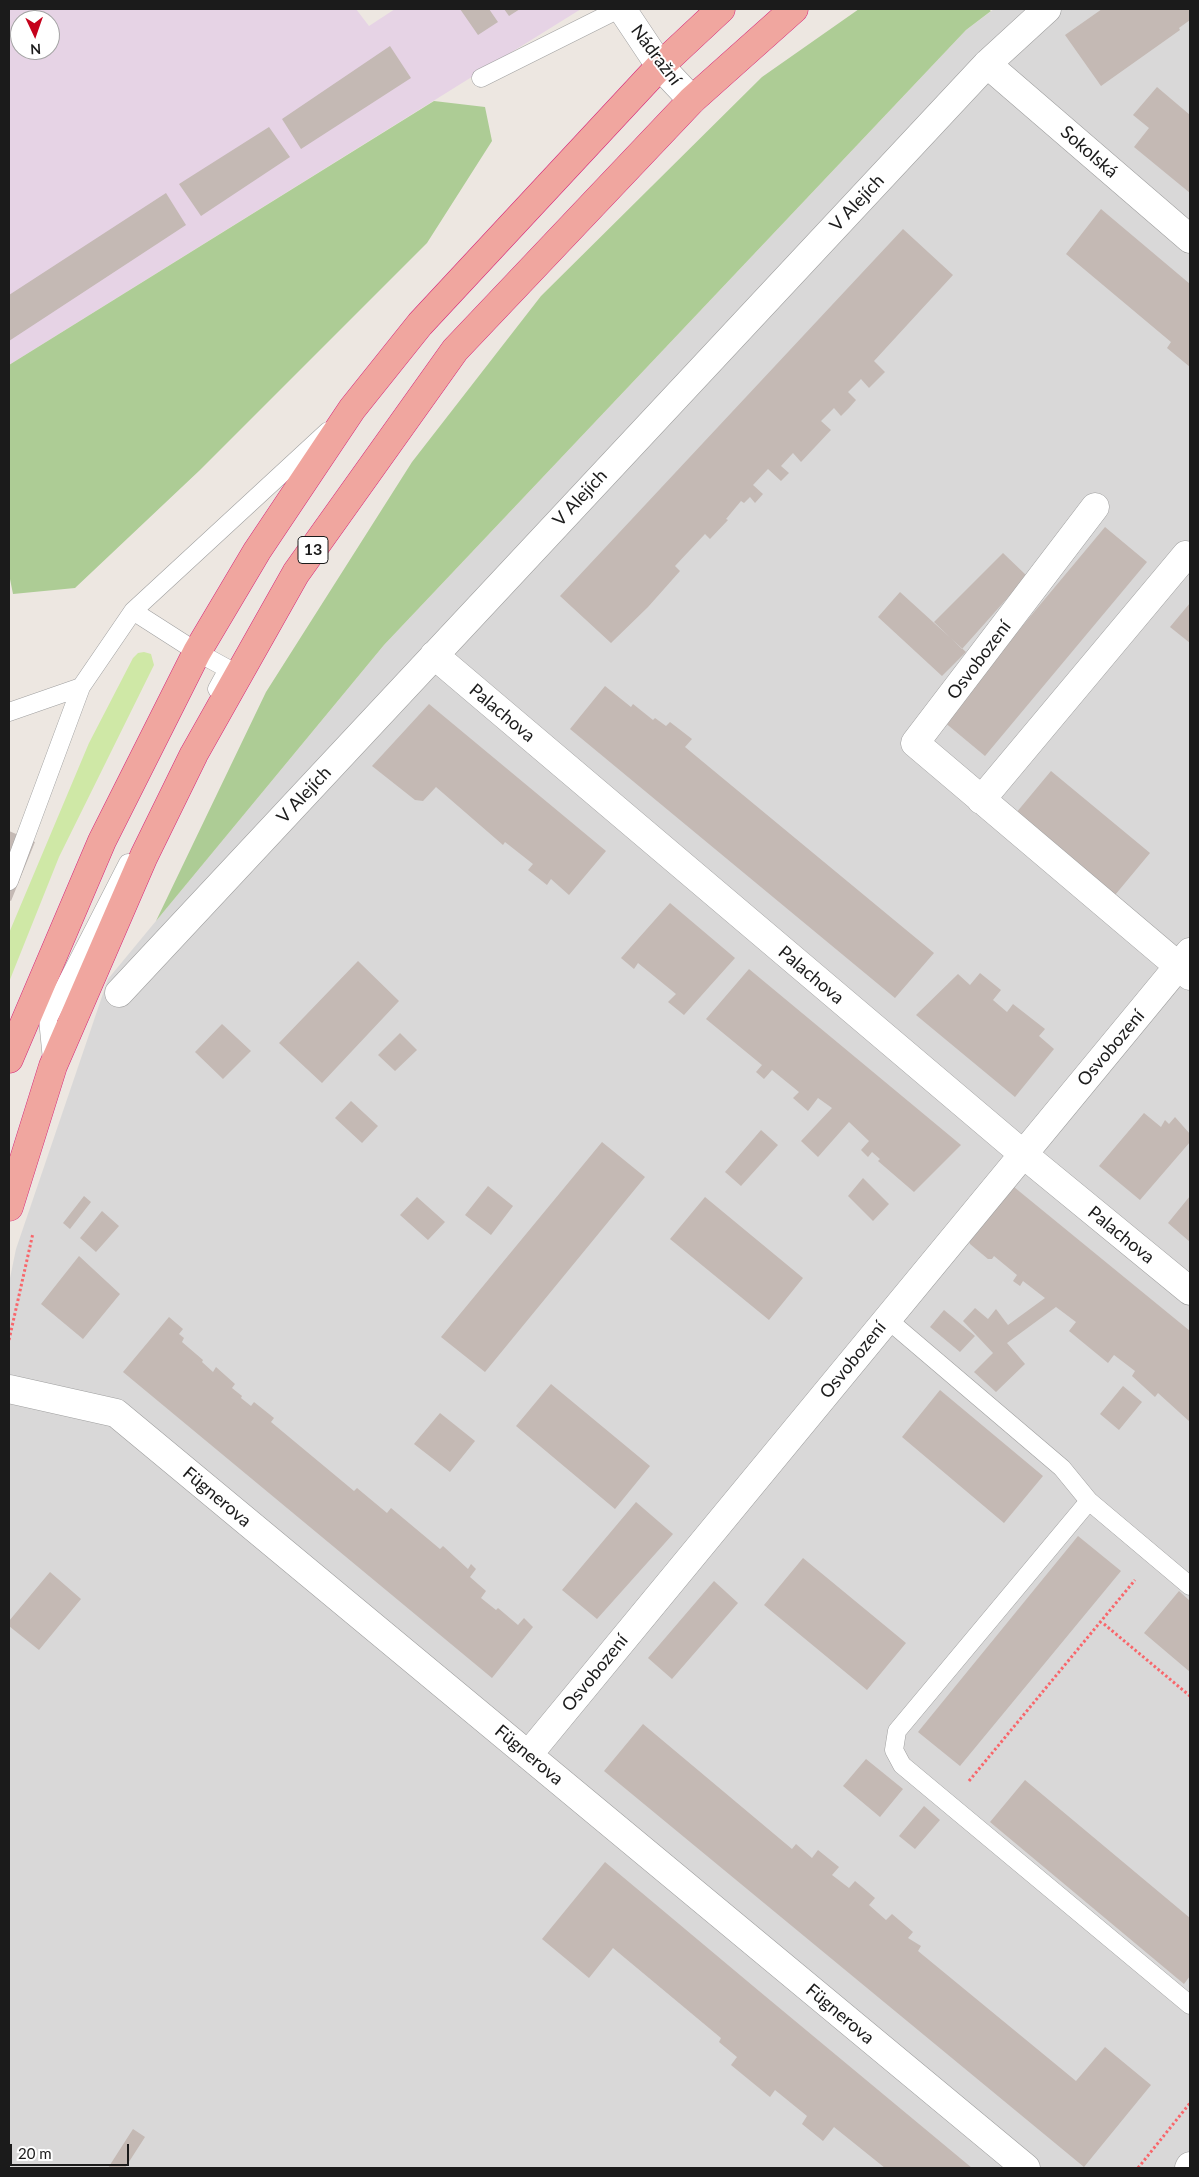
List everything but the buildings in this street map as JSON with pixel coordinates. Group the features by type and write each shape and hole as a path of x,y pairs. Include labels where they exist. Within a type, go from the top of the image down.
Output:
{"highway":[{"path":"9,1059 102,841 197,652 257,551 352,409 420,324 660,66 721,9"},
{"name":"13","path":"9,1207 52,1066 144,856 194,754 296,573 455,350 692,100 794,9"}],"street":[{"name":"Nádražní","path":"621,9 660,66 692,100"},
{"name":"V Alejích","path":"119,993 987,64 1047,9"},
{"name":"Sokolská","path":"987,64 1190,239"},
{"name":"Osvobození","path":"528,1755 1023,1154 1186,965 981,800 916,743 1095,507"},
{"path":"981,800 1186,555 1190,558"},
{"name":"Palachova","path":"434,655 1023,1154 1190,1291"},
{"name":"Fügnerova","path":"9,1389 116,1413 1026,2168"}],"lane":[{"path":"481,78 621,9"},
{"path":"9,881 81,687 133,611 352,409"},
{"path":"52,1066 48,1019 228,669 197,652 133,611"},
{"path":"9,712 81,687"},
{"path":"887,1319 1062,1468 1089,1501 1190,1586"},
{"path":"1089,1501 897,1731 894,1750 902,1765 1190,2004"}],"path":[{"path":"950,1805 1155,1556"},
{"path":"1104,1624 1190,1696"},
{"path":"1138,2168 1190,2103"}],"shaded area":[{"path":"9,9 356,9 369,26 395,9 581,9 9,365"},
{"path":"994,9 1190,9 1190,2168 9,2168 9,1283 16,1249 108,979 384,645 966,30"}],"green space":[{"path":"859,9 988,9 991,11 966,30 384,645 156,921 266,692 412,462 541,296 762,77"},
{"path":"434,101 485,107 492,141 427,243 200,470 75,588 13,594 9,574 9,365"},
{"path":"138,653 151,654 154,665 59,857 9,982 9,933 89,743 133,658"}]}
